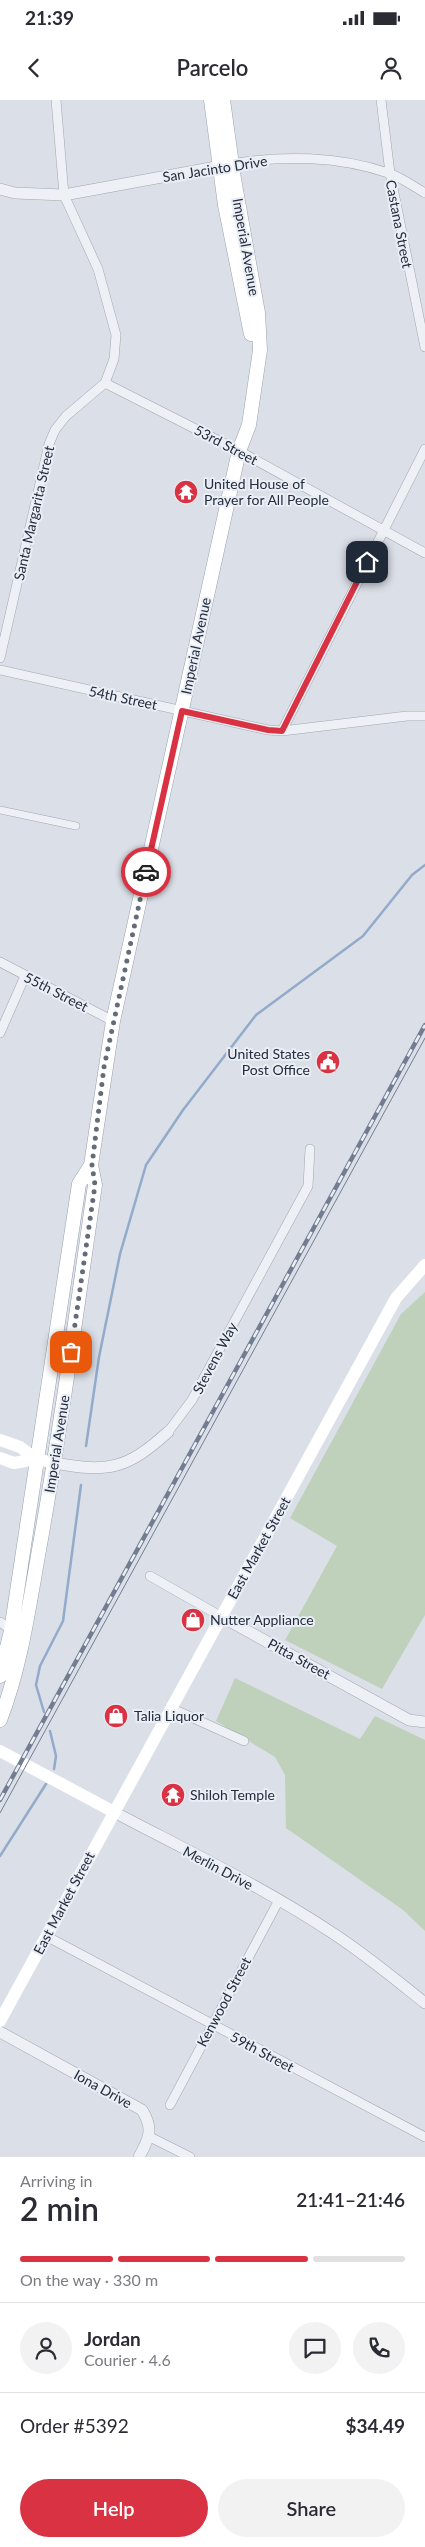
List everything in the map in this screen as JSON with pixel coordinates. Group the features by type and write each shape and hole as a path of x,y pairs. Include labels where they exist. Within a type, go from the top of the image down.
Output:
{"main road":[{"name":"Imperial Avenue","path":"0,1676 55,1463 95,1185 92,1165 113,1022 239,451 249,425 260,350 258,313 211,100"},
{"name":"Imperial Avenue","path":"223,100 225,165"},
{"name":"Imperial Avenue","path":"0,1720 36,1459 79,1184 92,1165"},
{"name":"East Market Street","path":"0,2021 396,1298 425,1265"},
{"path":"0,1440 20,1447 36,1459"},
{"path":"0,1458 14,1463 36,1459"},
{"name":"Stevens Way","path":"36,1459 55,1463"},
{"name":"Merlin Drive","path":"0,1751 114,1812"}],"street":[{"name":"Santa Margarita Street","path":"0,658 49,444 55,430 66,416 105,383 114,359 116,335 98,269 64,195 56,100"},
{"name":"Castana Street","path":"381,100 390,173 425,347"},
{"name":"San Jacinto Drive","path":"0,189 15,193 64,195 225,165 308,158 354,164 390,173 425,193"},
{"name":"53rd Street","path":"105,383 239,451 383,532 425,553"},
{"path":"282,731 425,449"},
{"name":"54th Street","path":"0,670 268,730 282,731 407,716 425,716"},
{"path":"0,810 76,826"},
{"name":"55th Street","path":"0,962 113,1022"},
{"path":"0,1033 25,976"},
{"name":"Stevens Way","path":"55,1463 105,1469 134,1460 168,1432 192,1400 308,1186 310,1149"},
{"name":"Pitta Street","path":"150,1576 409,1720 425,1722"},
{"path":"170,1708 244,1741"},
{"name":"Merlin Drive","path":"114,1812 279,1900 373,1961 425,2003"},
{"name":"Kenwood Street","path":"170,2105 279,1900"},
{"name":"59th Street","path":"46,1936 425,2137"},
{"name":"Iona Drive","path":"0,2032 142,2110 148,2119 150,2137"},
{"path":"139,2157 150,2137 190,2157"}],"green space":[{"path":"425,1292 425,1615 382,1689 285,1640 337,1546 290,1518 401,1314"},
{"path":"235,1678 360,1739 375,1716 425,1740 425,1931 403,1910 286,1828 285,1775 275,1757 216,1721"}],"waterway":[{"path":"86,1446 99,1357 120,1254 146,1165 183,1110 256,1015 363,936 412,875 425,865"},
{"path":"44,1712 36,1685 40,1666 63,1621 81,1485"},
{"path":"50,1731 56,1756 54,1769"},
{"path":"0,1856 46,1784"}],"tram line":[{"path":"0,1813 425,1038"}],"railway":[{"path":"0,1800 425,1025"}],"way so far":[{"path":"71,1352 95,1185 92,1165 104,1067 146,872"}],"place":[{"name":"United House of Prayer for All People","path":"186,492"},
{"name":"United States Post Office","path":"328,1062"},
{"name":"Nutter Appliance","path":"193,1620"},
{"name":"Talia Liquor","path":"116,1716"},
{"name":"Shiloh Temple","path":"173,1795"}],"route":[{"path":"146,872 182,711 268,730 282,731 367,562"}]}
